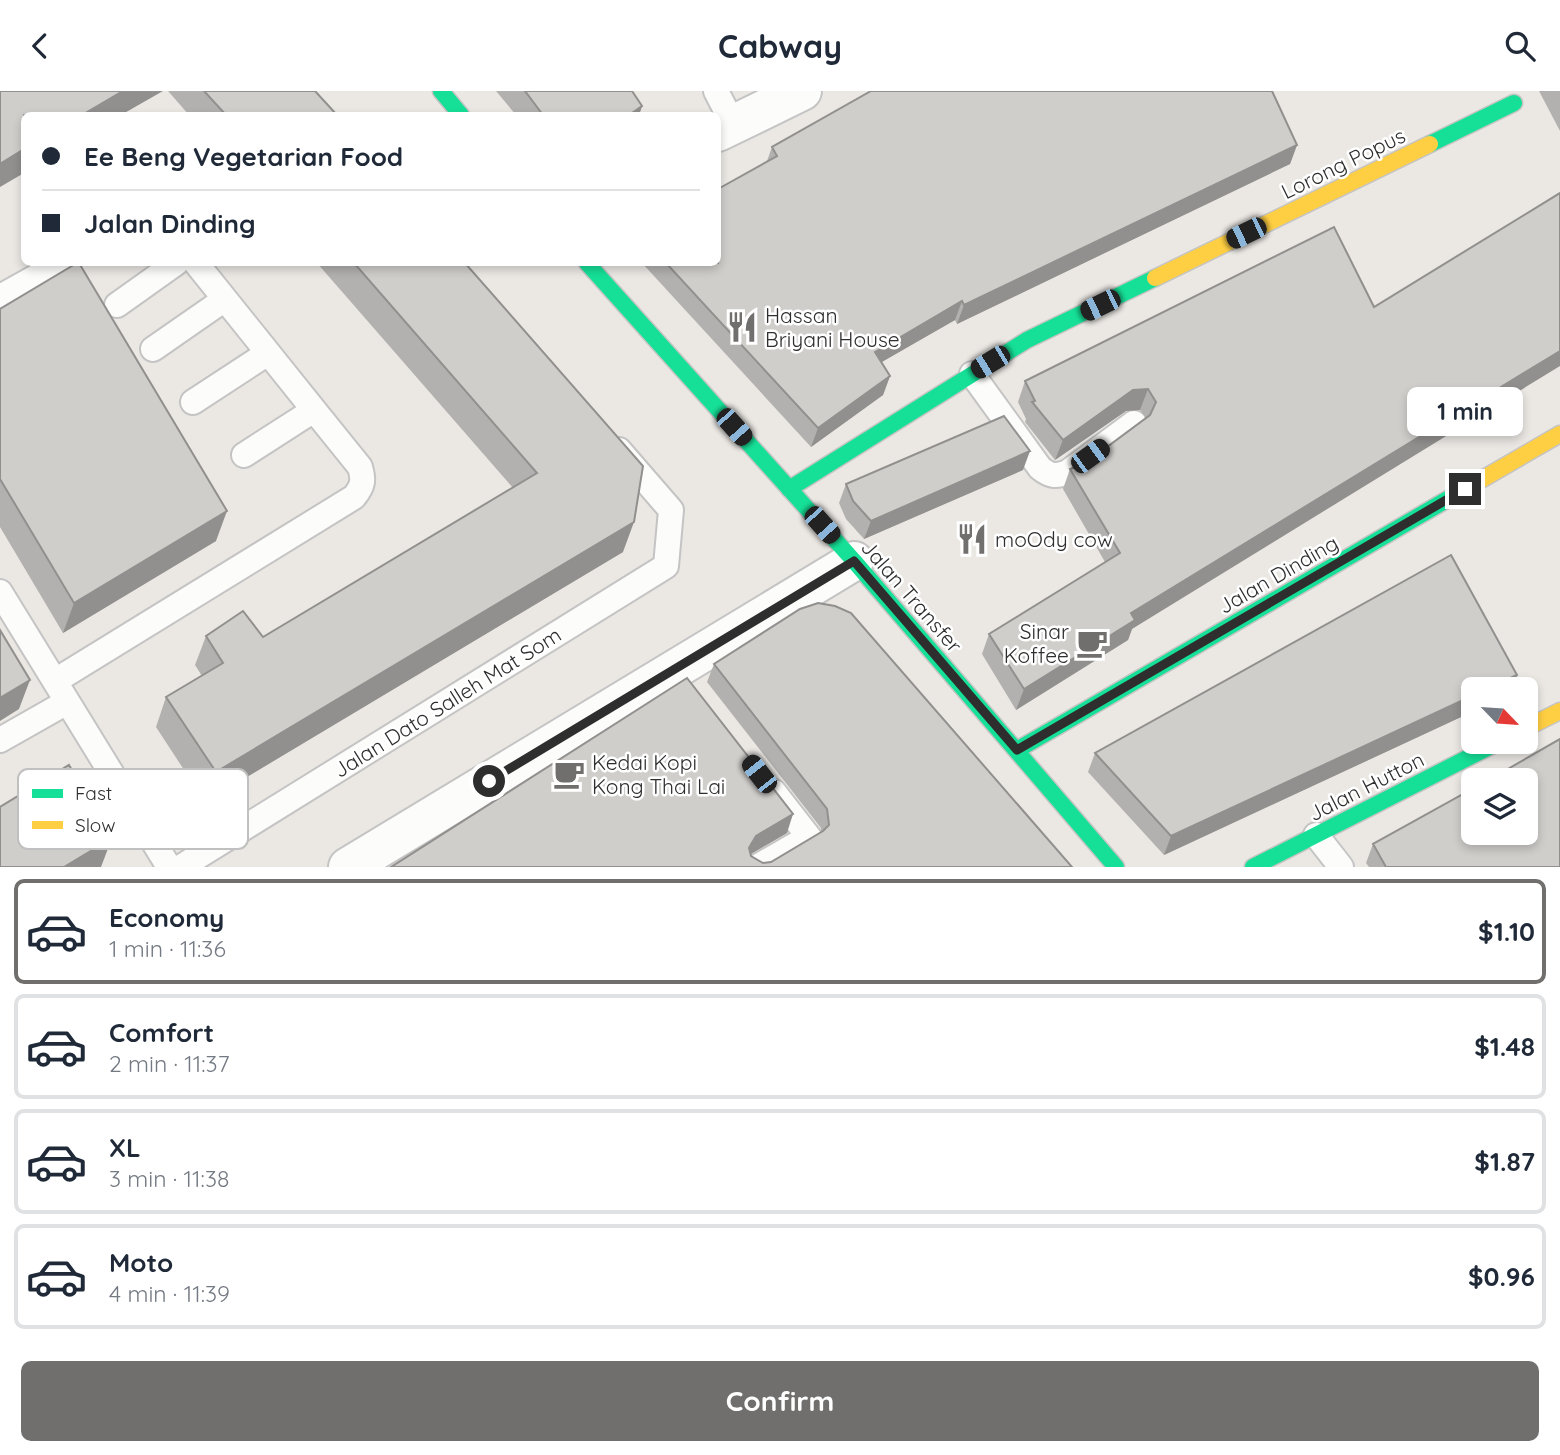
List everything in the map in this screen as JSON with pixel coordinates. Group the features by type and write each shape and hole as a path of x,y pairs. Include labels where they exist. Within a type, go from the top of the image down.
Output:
{"street":[{"path":"441,91 458,112"},
{"path":"725,128 802,91"},
{"name":"Lorong Popus","path":"789,489 1027,340 1514,103"},
{"name":"Jalan Transfer","path":"590,266 854,561 1116,867"},
{"name":"Jalan Dinding","path":"1017,750 1560,434"},
{"path":"348,867 685,678 854,561"},
{"path":"1538,723 1560,711"},
{"name":"Jalan Hutton","path":"1253,867 1475,754"}],"lane":[{"path":"716,91 725,128"},
{"path":"0,297 56,266"},
{"path":"117,305 172,266"},
{"path":"0,740 61,691 354,497 361,488 363,478 360,467 198,266"},
{"path":"153,349 225,299"},
{"path":"193,402 268,353"},
{"path":"972,374 1040,468 1048,474 1058,476 1068,472 1134,423"},
{"path":"244,454 314,410"},
{"name":"Jalan Dato Salleh Mat Som","path":"248,825 666,566 671,510 600,428"},
{"path":"0,592 109,769"},
{"path":"757,867 809,838 759,774"},
{"path":"1316,835 1341,867"},
{"path":"158,849 169,867"},
{"name":"Jalan Dato Salleh Mat Som","path":"181,867 210,849"}],"building":[{"path":"0,91 123,91 87,112 21,112 21,151 0,164"},
{"path":"204,91 315,91 334,112 223,112"},
{"path":"525,91 632,91 642,106 633,112 541,112"},
{"path":"871,91 1272,91 1297,145 964,305 962,301 875,352 890,376 818,428 669,266 721,266 721,187 777,156 772,147"},
{"path":"1560,193 1560,351 1131,613 1135,620 1024,689 989,634 1120,553 1070,469 1084,464 1150,415 1156,402 1148,389 1133,390 1063,440 1032,402 1035,401 1025,381 1334,227 1374,307"},
{"path":"72,266 81,266 227,511 74,603 0,479 0,309"},
{"path":"357,266 468,266 643,466 634,522 221,769 214,769 166,697 223,663 206,636 243,611 263,637 537,473"},
{"path":"1004,416 1030,451 871,521 853,501 846,484"},
{"path":"1451,555 1517,675 1461,677 1461,701 1171,836 1095,753"},
{"path":"818,603 851,613 1072,867 391,867 687,678 793,814 756,836 749,848 751,856 763,863 771,862 823,831 829,825 827,809 714,664 800,609"},
{"path":"0,630 30,680 0,698"},
{"path":"1560,739 1560,867 1386,867 1373,844 1461,795 1461,845 1538,845 1538,768 1510,768"},
{"path":"18,796 18,849 94,849 64,867 0,867 0,807"}],"traffic: fast":[{"path":"441,91 458,112"},
{"path":"1430,144 1514,103"},
{"path":"590,266 854,561 1116,867"},
{"path":"789,489 1027,340 1155,278"},
{"path":"1017,750 1472,485"},
{"path":"1253,867 1475,754"}],"traffic: slow":[{"path":"1155,278 1430,144"},
{"path":"1472,485 1560,434"},
{"path":"1538,722 1560,711"}],"place":[{"name":"Hassan Briyani House","path":"742,327"},
{"name":"moOdy cow","path":"972,539"},
{"name":"Sinar Koffee","path":"1092,643"},
{"name":"Kedai Kopi Kong Thai Lai","path":"569,774"}],"route":[{"path":"489,781 854,561 1017,750 1465,489"}]}
